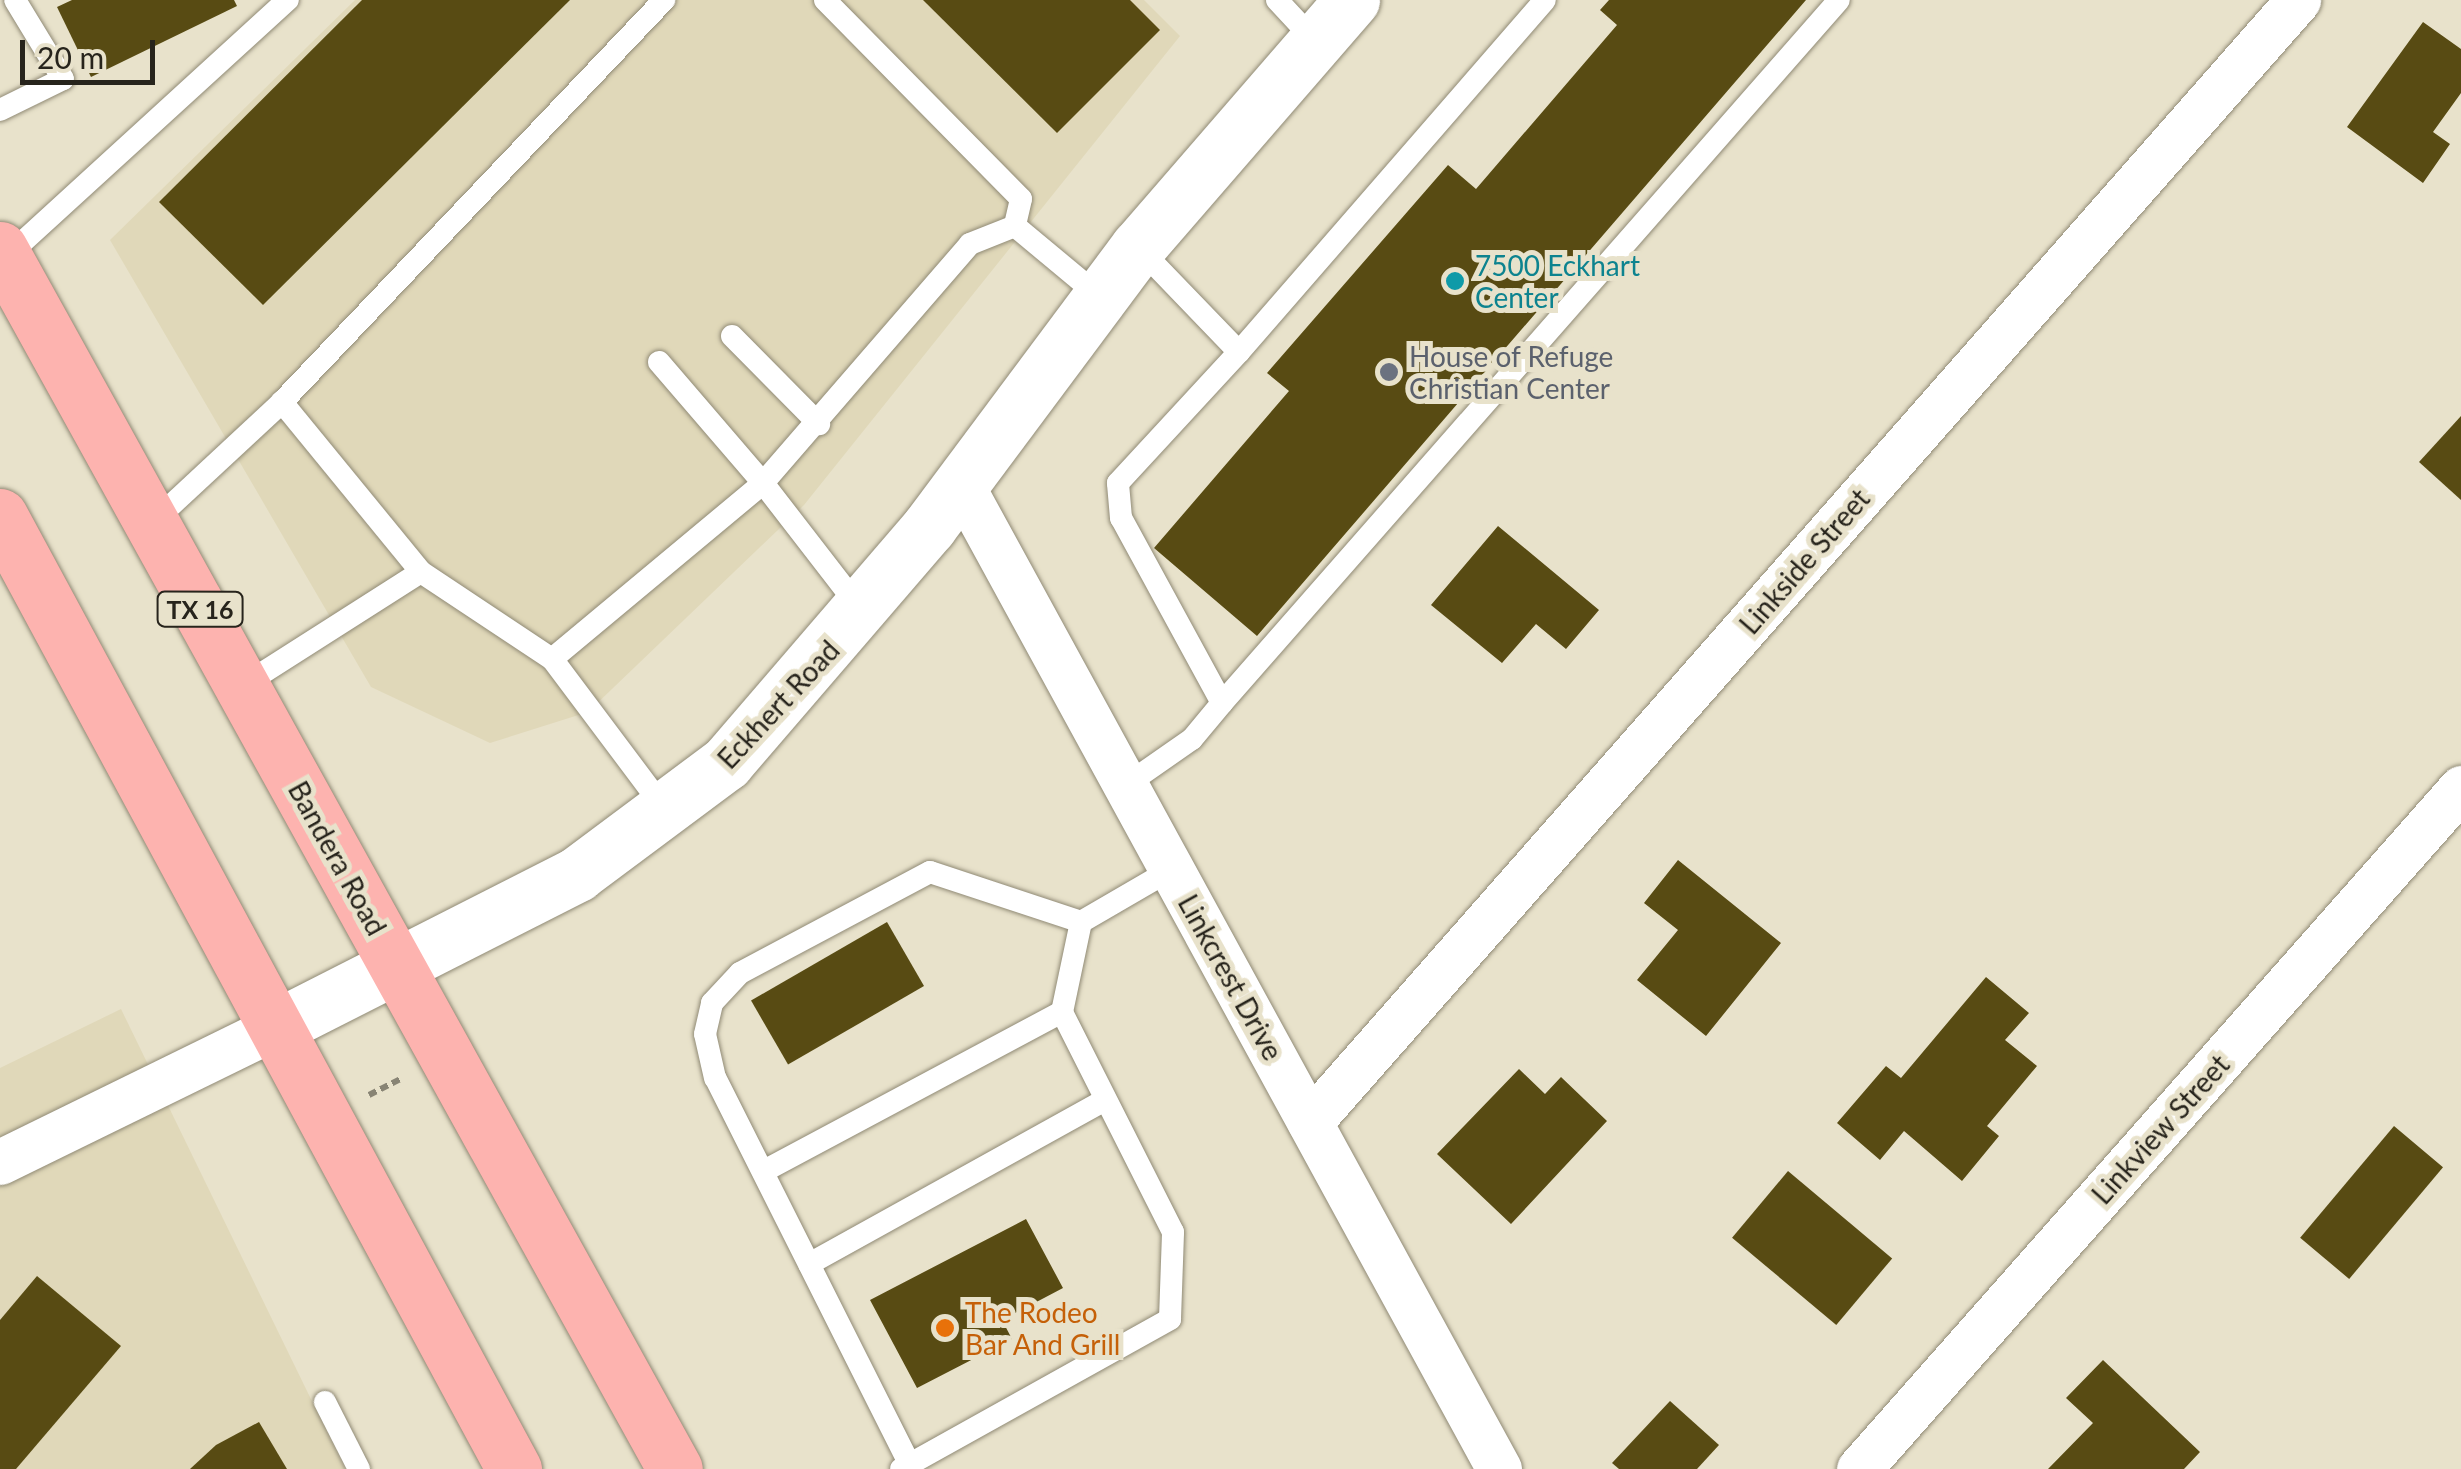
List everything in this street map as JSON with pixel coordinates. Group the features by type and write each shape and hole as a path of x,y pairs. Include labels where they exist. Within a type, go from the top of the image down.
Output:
{"main road":[{"name":"Eckhert Road","path":"276,1027 400,968 577,874 726,763 862,610 962,486 1138,247 1352,0"},
{"name":"Bandera Road","path":"3,253 675,1469"},
{"path":"0,516 514,1469"}],"street":[{"name":"Linkside Street","path":"1310,1122 2298,0"},
{"name":"Linkcrest Drive","path":"962,486 1499,1469"},
{"name":"Linkview Street","path":"1858,1469 2461,788"},
{"name":"Eckhert Road","path":"0,1162 276,1027"}],"lane":[{"path":"0,110 63,79 15,0"},
{"path":"3,253 288,0"},
{"path":"152,523 282,402 664,0"},
{"path":"825,0 1020,199 1015,226"},
{"path":"1277,0 1316,42"},
{"path":"1222,703 1121,518 1118,482 1238,352 1545,0"},
{"path":"1126,785 1192,739 1839,0"},
{"path":"1015,226 1099,296"},
{"path":"552,659 763,482 820,424 970,244 1015,226"},
{"path":"1138,247 1238,352"},
{"path":"732,336 820,424"},
{"path":"659,362 763,482 862,610"},
{"path":"282,402 421,572 552,659 666,811"},
{"path":"242,686 421,572"},
{"path":"1080,922 930,872 740,973 712,1003 705,1034 715,1078 906,1467 1170,1318 1173,1232 1102,1102 1062,1012 1080,922 1172,868"},
{"path":"764,1171 1062,1012"},
{"path":"809,1264 1102,1102"},
{"path":"324,1402 359,1469"}],"path":[{"path":"368,1096 400,1079"}],"shaded area":[{"path":"355,0 1144,0 1180,36 804,505 588,712 490,743 371,687 110,240"},
{"path":"121,1009 345,1469 0,1469 0,1068"}],"building":[{"path":"72,0 234,0 237,6 91,77 57,7"},
{"path":"362,0 570,0 263,305 159,202"},
{"path":"923,0 1130,0 1160,30 1057,133"},
{"name":"7500 Eckhart Center","path":"1609,0 1806,0 1257,636 1154,548 1289,391 1267,373 1448,165 1476,189 1617,25 1600,10"},
{"path":"2423,22 2461,49 2461,93 2433,132 2450,144 2423,183 2347,127"},
{"path":"2461,416 2461,500 2419,462"},
{"path":"1498,526 1599,610 1566,649 1536,624 1502,663 1431,605"},
{"path":"1678,860 1781,943 1706,1036 1637,980 1678,930 1644,903"},
{"path":"887,922 924,986 788,1065 751,1000"},
{"path":"1986,977 2029,1013 2005,1040 2037,1066 1987,1126 1999,1136 1962,1181 1904,1131 1880,1160 1837,1123 1886,1066 1901,1078"},
{"path":"1519,1069 1545,1094 1561,1077 1607,1121 1511,1224 1437,1154"},
{"path":"2394,1126 2443,1167 2349,1279 2300,1238"},
{"path":"1788,1171 1892,1258 1836,1325 1732,1238"},
{"path":"1026,1219 1063,1288 1002,1320 1012,1339 917,1388 870,1300"},
{"path":"37,1276 121,1346 16,1469 0,1469 0,1320"},
{"path":"2103,1360 2200,1452 2184,1469 2048,1469 2093,1423 2066,1398"},
{"path":"1670,1401 1719,1445 1697,1469 1619,1469 1612,1463"},
{"path":"259,1422 287,1469 190,1469 216,1445"}],"place":[{"name":"7500 Eckhart Center","path":"1455,281"},
{"name":"House of Refuge Christian Center","path":"1389,372"},
{"name":"The Rodeo Bar And Grill","path":"945,1328"}]}
